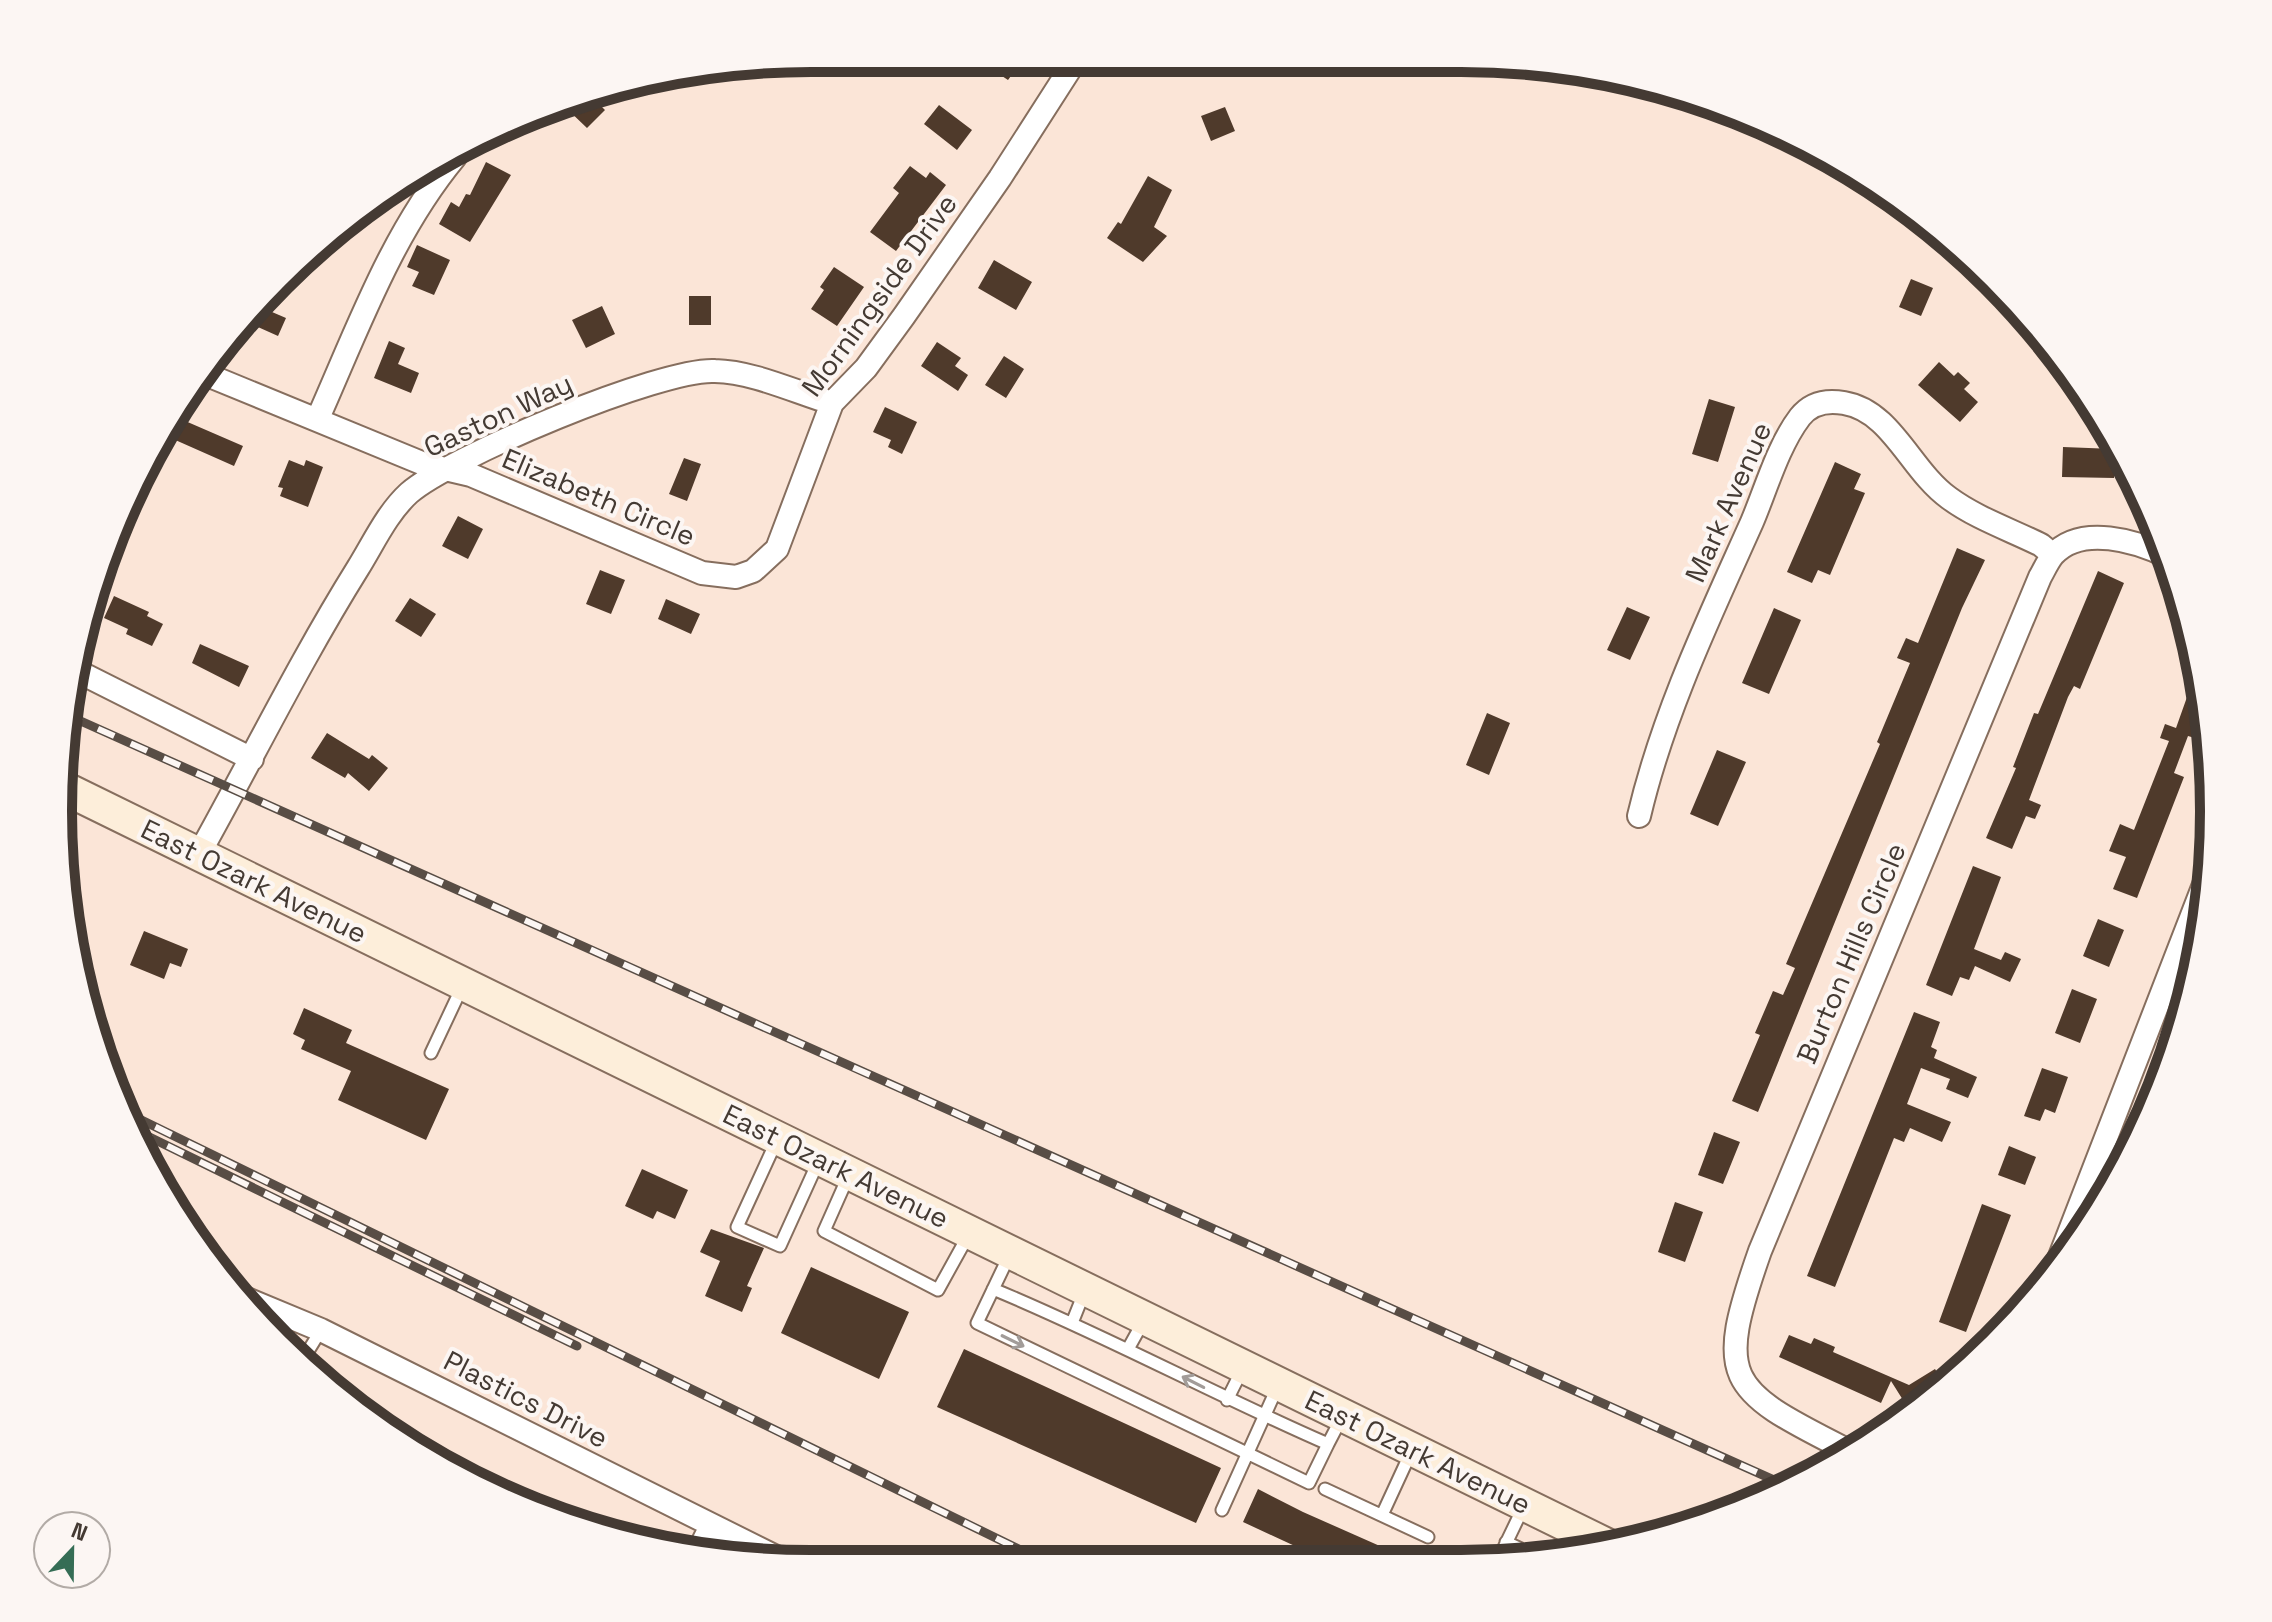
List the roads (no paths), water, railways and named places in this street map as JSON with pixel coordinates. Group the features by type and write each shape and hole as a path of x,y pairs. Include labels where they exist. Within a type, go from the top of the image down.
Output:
{"main road":[{"name":"East Ozark Avenue","path":"73,792 1593,1538"}],"street":[{"name":"Morningside Drive","path":"702,573 736,577 753,571 777,549 832,403 866,368 904,316 1000,178 1068,72"},
{"path":"318,418 398,239 447,168"},
{"name":"Gaston Way","path":"199,854 340,597 407,494 445,467 630,390 692,372 735,373 832,403"},
{"name":"Elizabeth Circle","path":"213,377 424,464 445,467 702,573"},
{"name":"Mark Avenue","path":"1639,816 1651,764 1699,642 1780,458 1807,410 1819,403 1843,403 1876,416 1913,464 1951,500 2041,545 2053,555"},
{"path":"2053,555 2074,543 2102,538 2132,543 2153,551"},
{"name":"Burton Hills Circle","path":"1839,1446 1772,1411 1744,1384 1734,1347 1744,1297 2040,577 2053,555"},
{"path":"85,675 252,759"},
{"path":"2071,1227 2193,913"},
{"name":"Plastics Drive","path":"262,1305 321,1330 756,1547"},
{"path":"703,1542 711,1526"}],"lane":[{"path":"431,1053 464,983"},
{"path":"778,1138 737,1227 780,1246 820,1158"},
{"path":"850,1173 824,1231 938,1290 970,1232"},
{"path":"1011,1252 977,1323 1245,1455 1309,1483 1343,1415"},
{"path":"993,1289 1128,1349 1289,1430 1328,1444"},
{"path":"1072,1323 1086,1289"},
{"path":"1128,1349 1145,1318"},
{"path":"308,1352 321,1330"},
{"path":"1227,1400 1244,1366"},
{"path":"1222,1510 1279,1384"},
{"path":"1382,1515 1413,1449"},
{"path":"1273,1466 1279,1454"},
{"path":"1325,1489 1428,1537"},
{"path":"1503,1548 1525,1505"},
{"path":"1506,1542 1517,1547"}],"railway":[{"path":"78,720 1774,1480"},
{"path":"139,1119 1021,1550"},
{"path":"147,1136 577,1346"}]}
